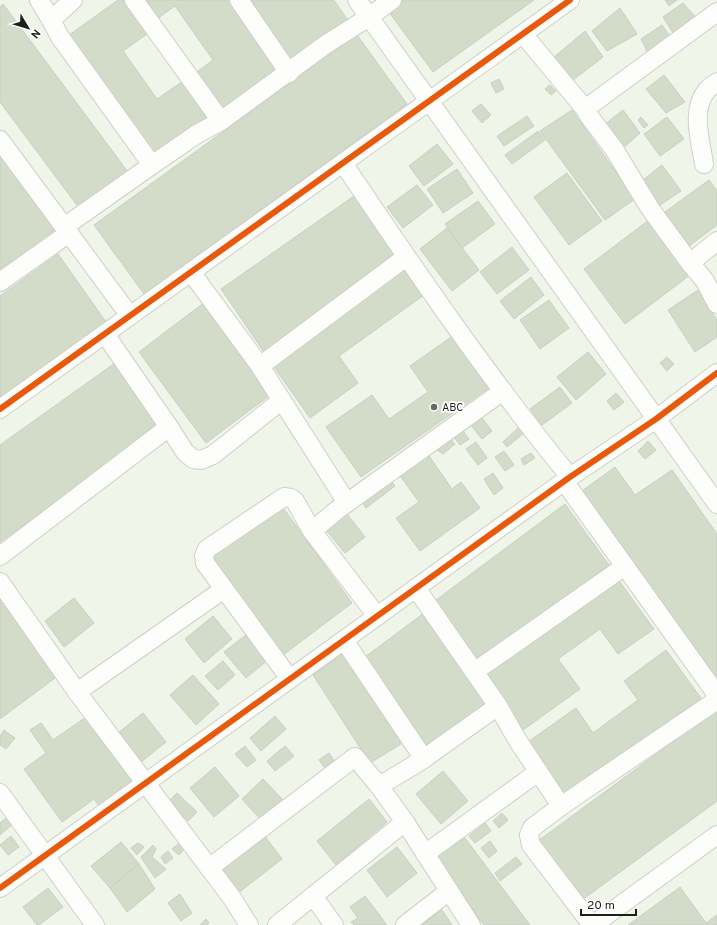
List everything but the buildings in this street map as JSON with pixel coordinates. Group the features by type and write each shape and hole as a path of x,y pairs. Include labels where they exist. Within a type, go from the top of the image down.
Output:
{"street":[{"path":"39,0 60,37 152,165"},
{"path":"51,20 73,0"},
{"path":"134,0 221,121"},
{"path":"240,0 289,73"},
{"path":"357,0 717,504"},
{"path":"0,282 152,165 197,134 221,121 289,73 325,45 369,17 392,0"},
{"path":"0,410 570,0"},
{"path":"585,109 717,12"},
{"path":"522,34 585,109 614,149 649,207 690,263 705,280 717,304"},
{"path":"704,164 697,118 701,101 707,90 717,82"},
{"path":"0,140 130,316"},
{"path":"343,163 406,257 567,479 625,566 717,695"},
{"path":"690,263 717,241"},
{"path":"260,366 406,257"},
{"path":"191,272 260,366 347,503"},
{"path":"105,334 185,452 193,459 201,460 213,455 282,400"},
{"path":"0,888 567,479 656,418 717,373"},
{"path":"312,531 347,503 503,391"},
{"path":"0,556 169,427"},
{"path":"290,679 205,563 204,556 207,549 281,498 288,497 295,502 312,531 377,616"},
{"path":"474,672 625,566"},
{"path":"0,582 77,692 210,868 232,898 249,925"},
{"path":"416,588 498,706 518,741 561,806"},
{"path":"77,692 224,589"},
{"path":"344,640 424,759"},
{"path":"717,700 561,806 532,828 529,835 531,845 592,925 717,835"},
{"path":"379,786 424,759 498,706"},
{"path":"210,868 356,757 405,822 471,925"},
{"path":"425,854 538,772"},
{"path":"0,793 95,925"},
{"path":"277,925 405,822"},
{"path":"405,925 449,891"},
{"path":"313,896 334,925"}],"cycle path":[{"path":"0,409 570,0"},
{"path":"0,888 570,477 656,419 717,373"}],"place":[{"name":"ABC","path":"434,407"}]}
